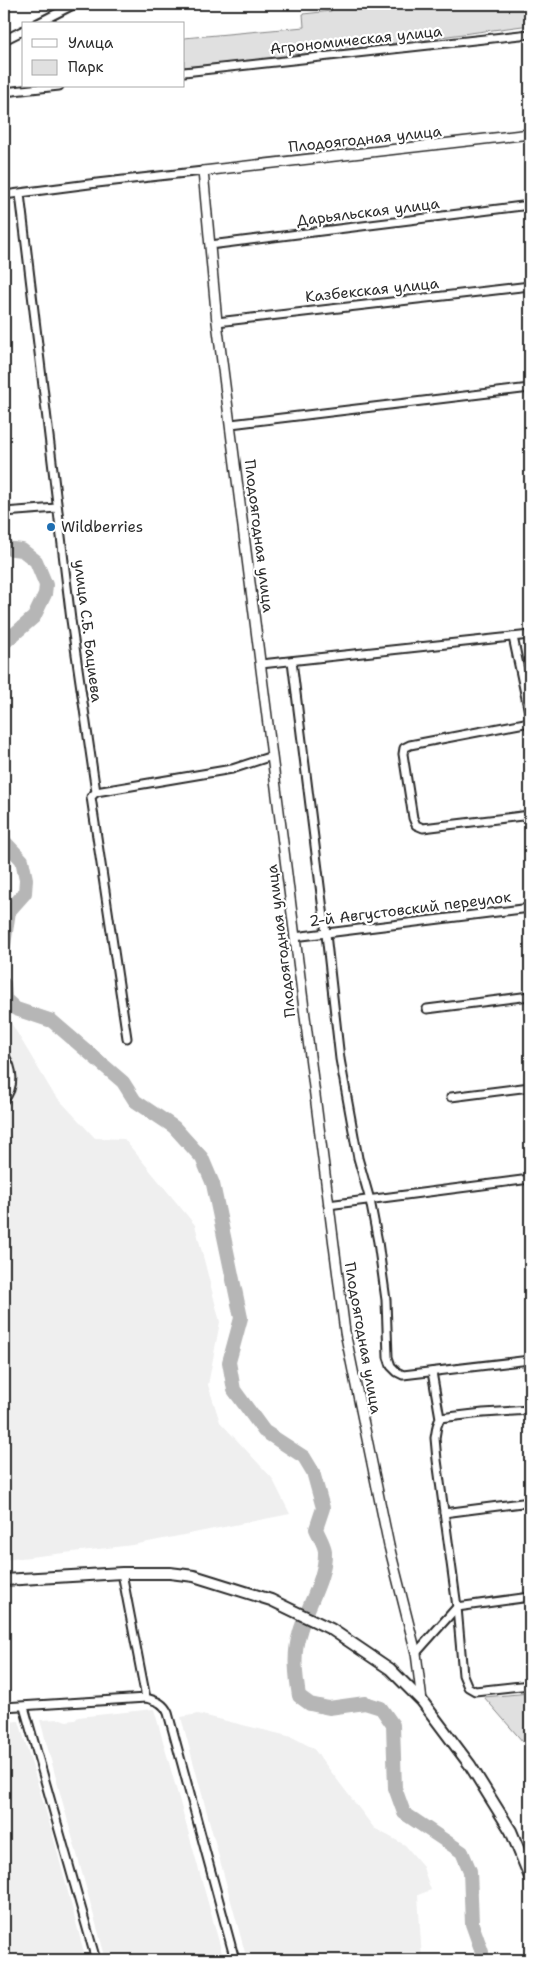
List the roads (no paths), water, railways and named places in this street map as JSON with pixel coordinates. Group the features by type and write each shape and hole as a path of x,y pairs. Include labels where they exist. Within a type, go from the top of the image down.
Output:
{"main road":[{"path":"4,1580 122,1573 170,1573 194,1576 271,1600 331,1629 390,1669 422,1701 470,1765 511,1830 530,1877"}],"street":[{"path":"40,22 75,4"},
{"path":"4,40 22,31"},
{"name":"Агрономическая улица","path":"185,72 530,34"},
{"path":"4,92 41,88"},
{"name":"Плодоягодная улица","path":"4,195 97,182 203,172 530,134"},
{"name":"Плодоягодная улица","path":"203,172 217,322 345,1332 389,1546 416,1653 422,1701"},
{"name":"улица С.Б. Бациева","path":"20,194 57,508 96,792 91,797 127,1038"},
{"name":"Дарьяльская улица","path":"210,245 530,205"},
{"name":"Казбекская улица","path":"217,322 530,286"},
{"path":"231,424 530,388"},
{"path":"4,512 57,508"},
{"path":"261,664 530,635"},
{"path":"513,637 530,717"},
{"path":"292,661 340,1059 358,1158 370,1200 386,1300 388,1357 391,1366 403,1375 530,1360"},
{"path":"530,722 410,745 404,748 403,754 412,818 416,825 423,828 530,815"},
{"path":"96,792 232,769 272,756"},
{"name":"2-й Августовский переулок","path":"294,937 530,908"},
{"path":"427,1009 530,996"},
{"path":"4,1056 12,1073 12,1084 9,1094 4,1100"},
{"path":"451,1097 530,1086"},
{"path":"328,1204 530,1179"},
{"path":"432,1372 440,1418 435,1438 457,1608 463,1675 468,1687 475,1690 530,1685"},
{"path":"440,1418 530,1410"},
{"path":"444,1513 530,1502"},
{"path":"122,1573 146,1698"},
{"path":"416,1653 457,1608 530,1597"},
{"path":"4,1707 146,1698 160,1702 166,1707 235,1960"},
{"path":"24,1706 96,1960"}],"waterway":[{"path":"4,548 22,550 36,561 46,585 45,594 34,617 4,643"},
{"path":"4,841 22,860 26,879 25,893 9,911 4,945"},
{"path":"4,984 5,999 16,1009 52,1021 123,1082 135,1101 174,1127 202,1158 213,1184 241,1318 229,1362 234,1390 264,1431 304,1457 313,1472 323,1508 316,1529 325,1551 324,1562 319,1583 297,1642 296,1673 299,1696 310,1704 329,1708 365,1703 381,1708 393,1725 395,1788 404,1813 462,1852 470,1871 472,1924 482,1952 481,1960"}],"place":[{"name":"Wildberries","path":"51,527"}]}
